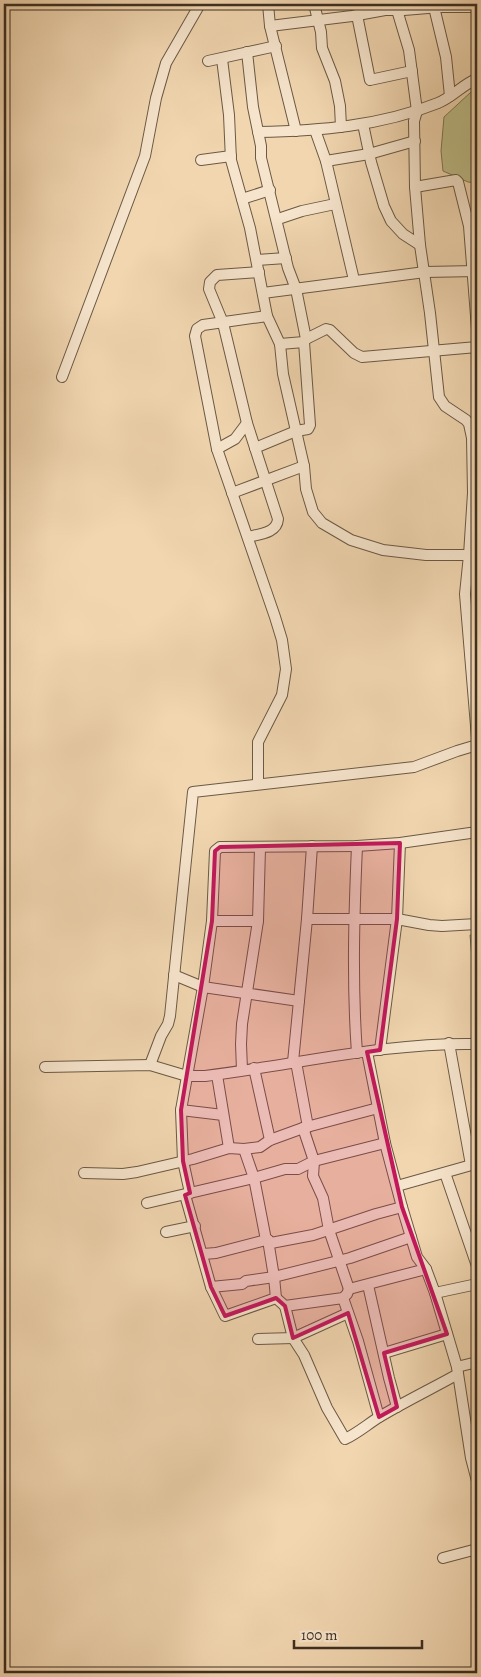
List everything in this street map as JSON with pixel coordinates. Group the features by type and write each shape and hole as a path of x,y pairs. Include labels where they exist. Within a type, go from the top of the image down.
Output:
{"street":[{"path":"62,377 145,156 156,98 166,63 200,4"},
{"path":"268,4 270,26 296,131"},
{"path":"314,4 321,32 322,48 335,81 340,106 341,128"},
{"path":"270,26 357,15 378,7 385,10 477,7"},
{"path":"434,7 446,57 450,96"},
{"path":"397,10 409,50 417,111 414,121 415,187 420,245 425,272 439,397 445,406 466,420 475,438 473,555 465,594 473,642 477,738"},
{"path":"357,15 370,80 412,71"},
{"path":"208,61 222,60 276,46"},
{"path":"247,52 261,158 278,219 286,258 296,289 305,340 310,425 308,429 296,431 255,448"},
{"path":"222,60 229,116 231,156 259,272 267,316 280,344 282,374 304,466 306,489 313,512 322,523 351,540 383,550 426,554 473,555"},
{"path":"258,132 341,128 417,111 442,102 477,79"},
{"path":"363,124 369,154 384,206 391,221 403,234 420,245"},
{"path":"315,130 326,162 354,280"},
{"path":"326,162 369,154 415,141"},
{"path":"202,160 231,156"},
{"path":"415,187 456,180 458,182 469,226 475,271 477,329"},
{"path":"242,199 270,190"},
{"path":"278,219 335,204"},
{"path":"256,260 286,258"},
{"path":"263,293 425,272 475,271"},
{"path":"248,537 272,531 278,522 267,481 247,422 223,323 209,289 212,279 221,274 259,272"},
{"path":"258,784 258,742 282,695 286,669 282,640 217,450 195,336 198,329 203,325 267,316"},
{"path":"280,344 305,340 326,329 330,330 354,354 362,357 477,347"},
{"path":"217,450 235,439 247,422"},
{"path":"232,493 304,466"},
{"path":"150,1065 161,1036 168,1024 193,792 414,767 457,750 477,745"},
{"path":"276,1298 225,1316 211,1288 195,1226 183,1161 181,1110 203,987 212,921 215,851 220,847 357,846 400,843 477,832"},
{"path":"380,1050 397,918 400,843"},
{"path":"312,846 294,1062 305,1127 314,1161 313,1176 323,1198 329,1230 346,1293 348,1313 358,1341 379,1417"},
{"path":"357,846 354,918 354,1010 362,1052 402,1207 417,1257 426,1269 435,1293 458,1371 477,1481"},
{"path":"242,1070 242,1033 258,921 260,848"},
{"path":"307,919 397,918 442,926 477,924"},
{"path":"212,921 258,921"},
{"path":"174,975 203,987 299,1001"},
{"path":"397,1186 474,1165 449,1043"},
{"path":"45,1067 150,1065 187,1076 217,1074 380,1050 449,1043 477,1044"},
{"path":"254,1068 270,1140"},
{"path":"217,1074 229,1148"},
{"path":"84,1173 124,1174 183,1161 229,1148 260,1147 270,1140 305,1127 378,1108"},
{"path":"181,1110 223,1116"},
{"path":"147,1203 285,1169 298,1169 314,1161 385,1143"},
{"path":"244,1149 254,1178 274,1276 276,1298 285,1306 293,1338 304,1356 327,1408 345,1440 379,1417 477,1362"},
{"path":"445,1173 477,1266"},
{"path":"203,1254 267,1240 271,1243 313,1235 402,1207"},
{"path":"166,1232 195,1226"},
{"path":"211,1288 242,1284 246,1281 350,1258 411,1237"},
{"path":"285,1306 346,1293 426,1269"},
{"path":"435,1293 477,1284"},
{"path":"368,1285 389,1378 398,1406"},
{"path":"258,1339 293,1338 348,1313"},
{"path":"384,1353 447,1334"},
{"path":"443,1558 477,1549"}],"highlighted area":[{"path":"400,843 397,919 380,1050 367,1052 402,1207 447,1334 384,1353 397,1407 379,1417 348,1313 293,1338 285,1306 276,1298 225,1316 211,1287 185,1195 190,1193 183,1161 181,1110 212,921 215,851 220,847"}],"green space":[{"path":"477,90 477,183 468,182 443,171 441,151 444,117 471,92"},
{"path":"470,935 477,935 477,1017"}]}
